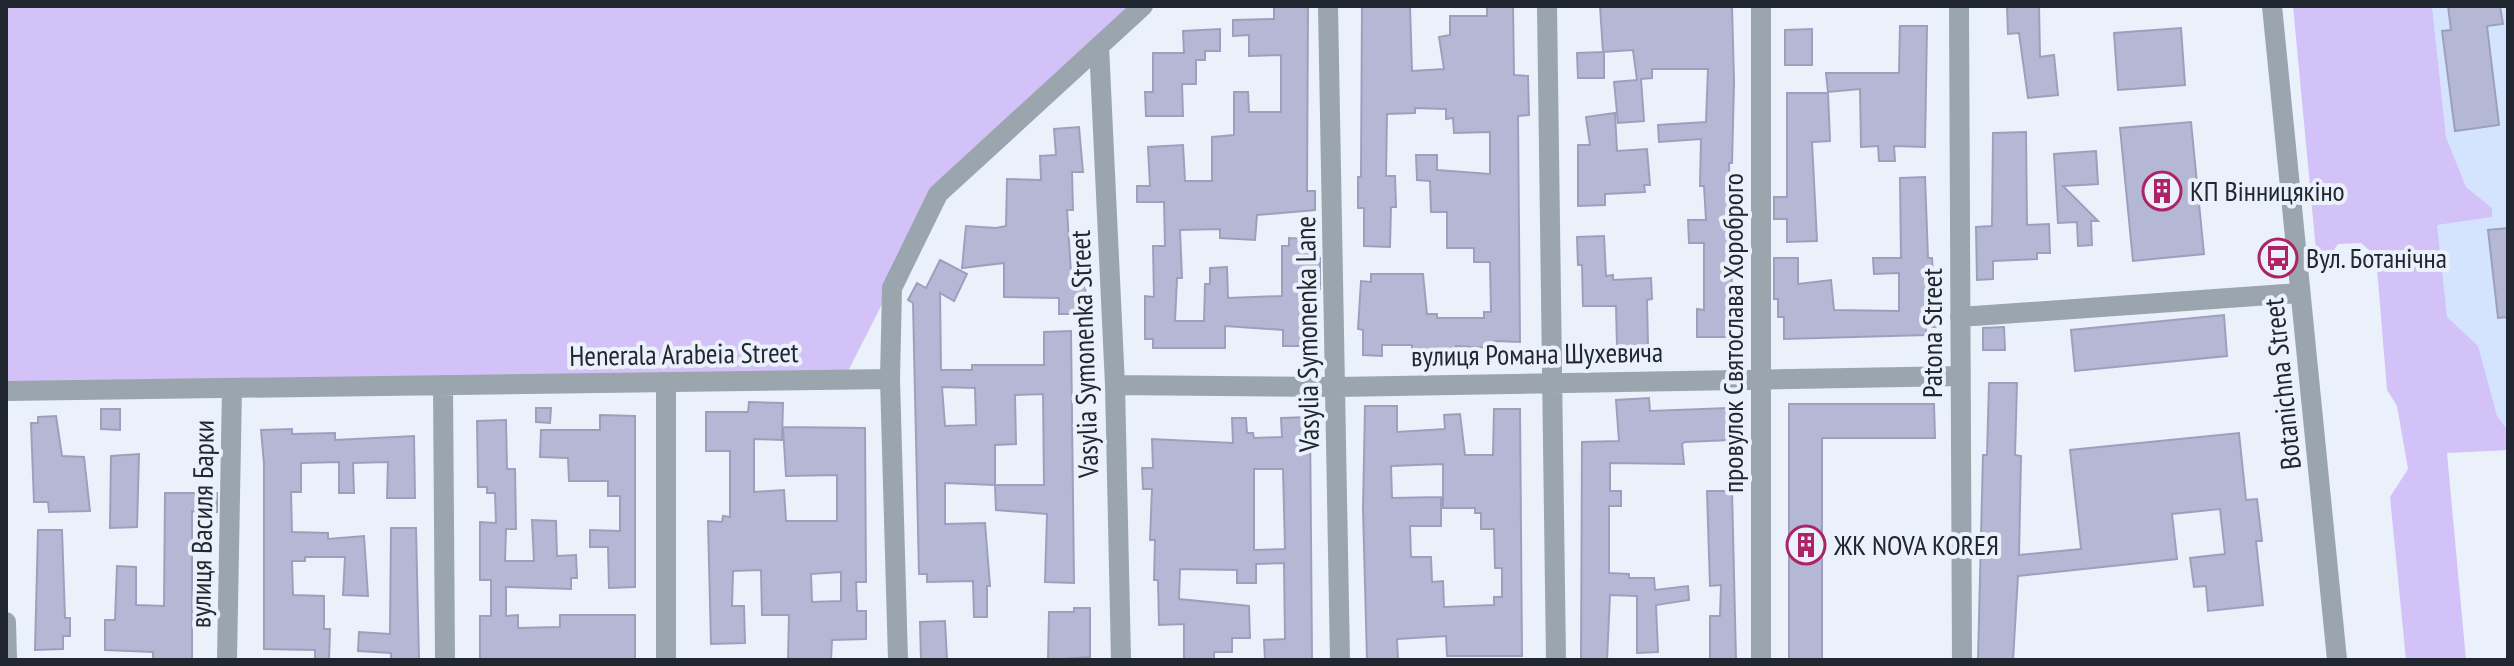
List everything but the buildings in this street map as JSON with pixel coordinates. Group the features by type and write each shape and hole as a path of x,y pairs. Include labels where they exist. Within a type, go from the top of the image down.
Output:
{"street":[{"path":"898,660 890,379 892,288 938,194 1143,6"},
{"name":"Vasylia Symonenka Lane","path":"1328,6 1340,660"},
{"path":"1547,6 1555,381 1556,660"},
{"name":"провулок Святослава Хороброго","path":"1761,6 1761,660"},
{"name":"Patona Street","path":"1959,6 1962,660"},
{"name":"Botanichna Street","path":"2272,6 2337,660"},
{"name":"Vasylia Symonenka Street","path":"1099,46 1115,385 1121,660"},
{"path":"1960,317 2300,293"},
{"name":"вулиця Романа Шухевича","path":"1115,385 1337,387 1961,376"},
{"name":"Henerala Arabeia Street","path":"6,391 890,379"},
{"path":"666,382 666,660"},
{"path":"443,385 445,660"},
{"name":"вулиця Василя Барки","path":"227,660 232,388"},
{"path":"6,622 7,660"}],"shaded area":[{"path":"6,6 1143,6 938,194 844,379 6,391"},
{"path":"2293,6 2432,6 2446,137 2466,187 2492,208 2492,217 2437,225 2447,317 2478,346 2497,416 2508,431 2508,450 2447,453 2466,660 2406,660 2390,497 2408,469 2397,406 2387,390 2376,256 2361,243 2338,244 2327,259 2317,261"},
{"path":"2432,6 2508,6 2508,450 2447,452 2422,226 2492,216 2492,208 2466,187 2446,137"}],"place":[{"name":"КП Вінницякіно","path":"2162,191"},
{"name":"Вул. Ботанічна","path":"2278,258"},
{"name":"ЖК NOVA KOREЯ","path":"1806,545"}]}
